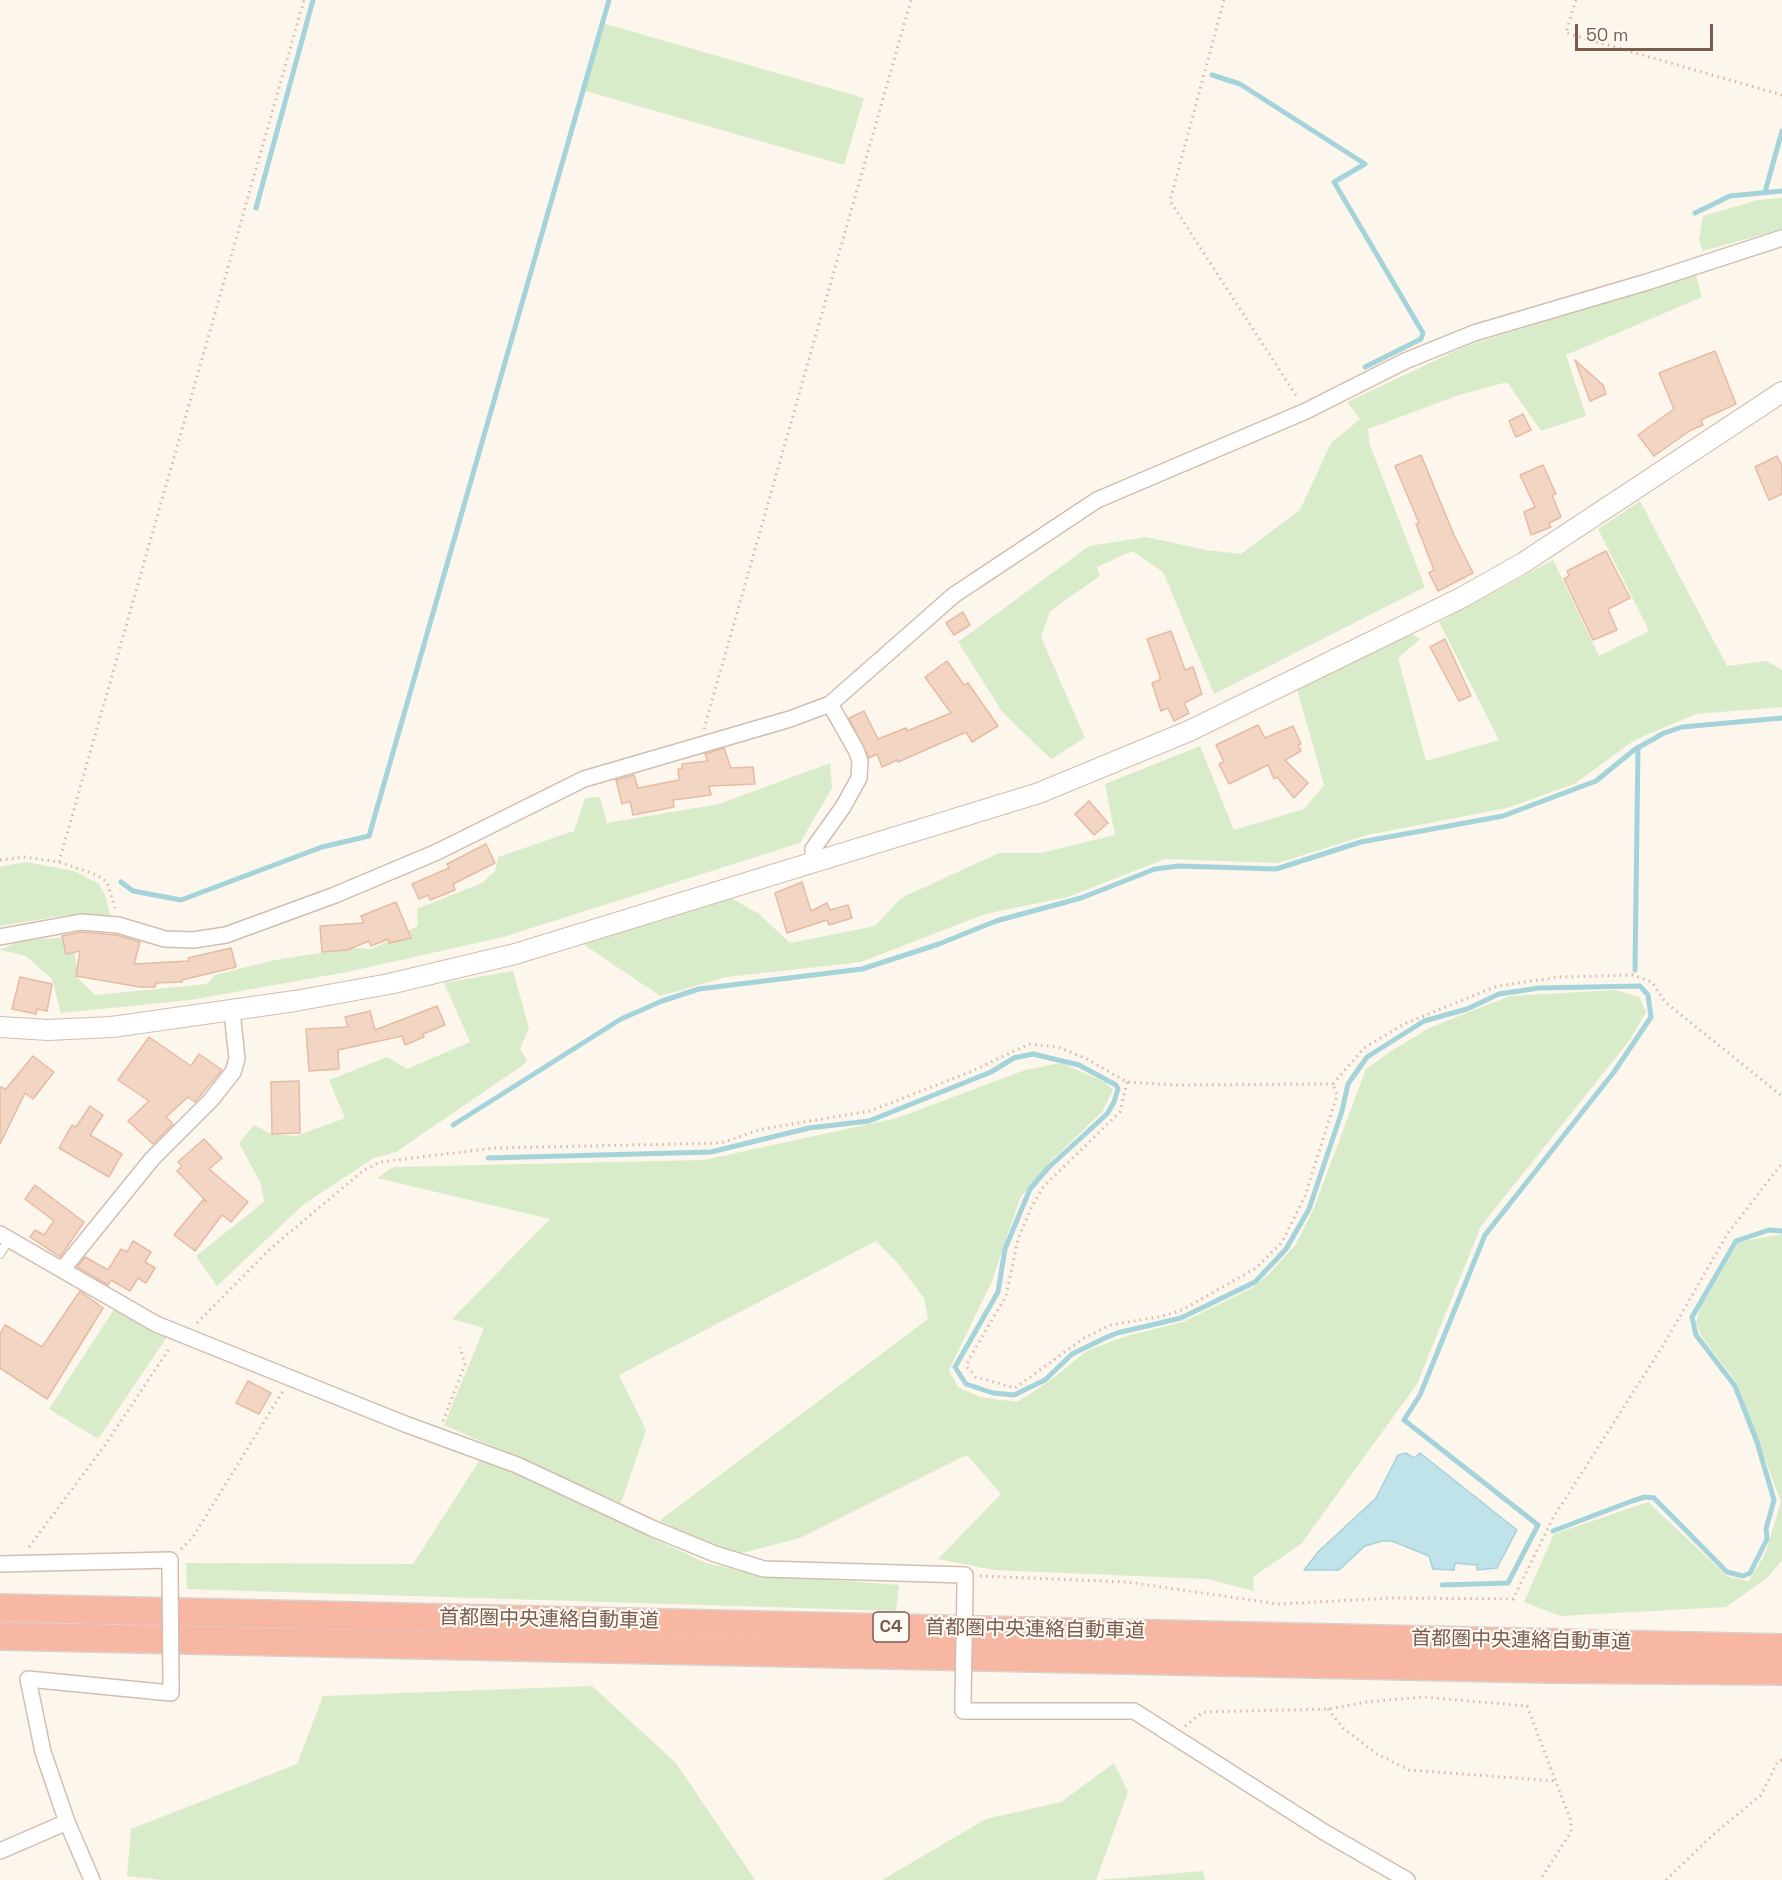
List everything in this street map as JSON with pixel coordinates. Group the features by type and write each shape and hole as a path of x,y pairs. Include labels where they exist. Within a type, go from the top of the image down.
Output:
{"highway":[{"name":"首都圏中央連絡自動車道","path":"0,1608 1782,1648"},
{"name":"首都圏中央連絡自動車道","path":"0,1636 1547,1669 1782,1671"}],"street":[{"path":"0,937 81,922 118,925 165,939 193,940 226,935 335,895 437,852 584,779 790,719 830,704 954,595 1097,500 1306,411 1405,361 1474,333 1647,282 1782,238"},
{"path":"0,1027 81,1030 232,1011 389,984 515,954 1039,793 1189,731 1461,598 1523,563 1782,392"},
{"path":"814,862 813,849 843,807 859,778 860,761 856,750 830,704"},
{"path":"62,1270 152,1159 211,1100 233,1072 237,1059 232,1011"},
{"path":"4,1237 156,1324 290,1379 518,1465 664,1533 764,1569 965,1575 970,1582 963,1711 1134,1711 1324,1832 1407,1880"},
{"path":"0,1564 170,1566 171,1693 28,1679 43,1752 67,1822 92,1880"},
{"path":"0,1851 67,1822"}],"lane":[{"path":"0,1254 4,1237"}],"path":[{"path":"59,862 304,0"},
{"path":"703,745 705,720 911,0"},
{"path":"1224,0 1170,201 1306,411"},
{"path":"1576,0 1566,33 1782,95"},
{"path":"0,860 25,857 59,862 97,876 107,882 113,896 118,925"},
{"path":"28,1548 105,1445 182,1335 271,1248 364,1170 380,1162 495,1148 721,1143 762,1129 870,1111 970,1072 1029,1044 1058,1047 1085,1058 1127,1082 1174,1085 1333,1084 1364,1048 1404,1024 1497,986 1559,977 1633,975 1652,982 1665,1002 1782,1096"},
{"path":"1127,1082 1120,1112 1044,1186 1032,1206 1018,1239 1006,1296 968,1361 967,1367 976,1377 1015,1388 1084,1338 1111,1325 1163,1316 1182,1310 1256,1268 1282,1242 1305,1196 1337,1095 1333,1084"},
{"path":"970,1582 1127,1582 1278,1604 1392,1598 1513,1599 1553,1518 1664,1344 1728,1233 1782,1163"},
{"path":"437,1436 465,1364 460,1347"},
{"path":"170,1566 193,1537 290,1379"},
{"path":"1172,1735 1203,1712 1329,1709 1367,1702 1423,1697 1527,1706 1570,1821 1571,1832 1540,1880"},
{"path":"1329,1709 1342,1728 1377,1754 1409,1770 1555,1781"},
{"path":"1666,1880 1715,1833 1761,1795 1778,1761 1782,1760"}],"green space":[{"path":"602,23 864,98 844,165 582,90"},
{"path":"1782,198 1782,229 1703,251 1699,240 1703,216 1758,200"},
{"path":"1696,275 1702,297 1566,355 1586,416 1541,431 1507,382 1456,396 1368,429 1370,445 1425,587 1214,694 1163,572 1132,551 1097,567 1100,576 1050,611 1041,637 1085,738 1051,759 1003,713 958,642 1089,546 1146,537 1206,550 1241,554 1300,510 1331,443 1360,419 1347,402 1466,346"},
{"path":"1640,501 1727,666 1766,661 1782,670 1782,707 1696,714 1635,740 1574,784 1507,808 1367,835 1278,863 1165,859 1068,897 985,914 861,962 726,977 660,996 583,944 731,898 759,914 790,943 875,926 901,898 999,853 1041,853 1115,835 1105,784 1200,746 1234,830 1304,809 1324,785 1297,689 1410,633 1420,639 1398,658 1426,761 1499,740 1439,622 1553,560 1599,656 1649,631 1598,529"},
{"path":"830,763 832,788 800,843 503,937 347,972 190,1000 61,1013 52,979 26,956 0,950 23,940 73,937 78,978 95,995 207,984 215,975 275,960 353,948 372,949 418,926 417,909 482,883 495,871 498,857 574,831 585,798 600,797 607,823 719,804"},
{"path":"26,862 74,871 99,884 106,897 110,915 67,915 0,926 0,867"},
{"path":"513,971 529,1028 520,1049 527,1060 523,1065 396,1152 374,1158 304,1204 217,1286 196,1256 264,1202 261,1184 239,1143 254,1125 271,1134 296,1136 345,1118 329,1080 387,1057 407,1069 470,1042 444,983"},
{"path":"1615,990 1639,997 1646,1012 1629,1041 1481,1226 1417,1384 1301,1544 1253,1577 1254,1591 1207,1579 994,1570 938,1559 1001,1494 967,1455 800,1538 734,1555 659,1521 928,1319 924,1298 896,1261 876,1241 619,1375 646,1430 621,1503 444,1425 484,1328 452,1319 550,1219 377,1178 393,1167 704,1160 897,1118 1025,1070 1061,1063 1105,1082 1113,1090 1102,1112 1052,1160 1020,1198 992,1281 949,1370 958,1387 980,1397 1017,1402 1048,1382 1088,1350 1130,1335 1183,1322 1252,1288 1269,1274 1296,1244 1314,1208 1366,1069 1390,1052 1429,1028 1510,996"},
{"path":"1782,1234 1782,1560 1768,1577 1726,1607 1560,1616 1524,1602 1554,1534 1648,1502 1728,1577 1749,1581 1765,1554 1781,1502 1737,1383 1702,1337 1696,1323 1700,1308 1739,1242"},
{"path":"115,1308 167,1337 98,1439 49,1409"},
{"path":"481,1458 706,1563 754,1574 899,1585 896,1611 187,1589 186,1563 413,1564"},
{"path":"592,1686 676,1763 755,1880 161,1880 127,1876 131,1829 297,1764 323,1696"},
{"path":"1114,1763 1128,1792 1096,1880 882,1880 986,1819 1061,1802"},
{"path":"1203,1871 1205,1880 1099,1880"}],"water":[{"path":"1406,1453 1414,1458 1420,1453 1517,1530 1497,1568 1477,1570 1477,1565 1455,1563 1454,1570 1433,1569 1429,1556 1392,1541 1382,1541 1365,1546 1339,1570 1304,1570 1319,1551 1376,1498 1398,1455"}],"building":[{"path":"1715,351 1736,404 1701,420 1703,425 1691,430 1654,456 1638,435 1674,409 1659,373"},
{"path":"1575,360 1603,385 1606,394 1590,401"},
{"path":"1523,414 1531,430 1516,437 1509,421"},
{"path":"1421,455 1454,535 1473,573 1438,591 1429,573 1434,570 1416,524 1419,523 1395,466"},
{"path":"1777,456 1782,466 1782,494 1769,500 1755,467"},
{"path":"1543,465 1556,494 1552,495 1561,517 1549,523 1551,527 1531,535 1524,512 1535,507 1520,475"},
{"path":"1606,551 1630,598 1608,609 1617,630 1593,640 1564,579 1569,576 1567,571"},
{"path":"963,612 970,625 954,635 946,623"},
{"path":"1171,631 1185,670 1193,667 1202,694 1184,703 1189,713 1174,721 1168,708 1161,711 1152,683 1160,680 1160,676 1147,639"},
{"path":"1445,639 1471,696 1459,701 1430,647"},
{"path":"947,661 964,685 968,683 998,726 972,742 966,732 882,767 877,754 869,758 849,718 864,711 878,739 906,728 907,731 951,713 925,677"},
{"path":"1258,725 1265,738 1293,726 1301,744 1298,745 1301,751 1285,760 1308,783 1294,798 1277,777 1274,779 1268,765 1229,784 1219,764 1224,762 1216,745"},
{"path":"724,748 731,768 753,767 755,784 709,786 711,795 673,800 674,807 633,815 630,801 622,804 616,780 634,775 638,788 679,780 678,769 682,769 682,764 708,761 705,754"},
{"path":"1089,801 1108,823 1094,835 1075,814"},
{"path":"486,844 495,863 453,884 455,890 430,900 428,895 419,899 412,884 449,868 447,864"},
{"path":"802,882 811,911 827,903 830,910 848,905 852,918 829,925 827,920 787,933 775,893"},
{"path":"396,902 411,938 389,943 388,939 371,946 369,941 347,950 322,952 320,926 364,923 361,916"},
{"path":"81,932 116,935 140,942 134,964 189,961 188,958 231,948 236,967 182,980 182,982 156,983 155,987 140,987 76,976 80,951 66,954 62,936"},
{"path":"20,977 52,984 47,1011 37,1009 36,1014 12,1009"},
{"path":"437,1006 445,1025 423,1034 424,1037 405,1045 402,1036 338,1050 339,1069 309,1071 306,1029 348,1027 345,1017 370,1011 375,1030"},
{"path":"149,1037 191,1066 199,1054 222,1070 195,1102 188,1097 166,1117 173,1124 153,1144 128,1121 149,1101 118,1080"},
{"path":"33,1056 54,1072 33,1099 25,1093 0,1144 0,1087 6,1089"},
{"path":"299,1081 300,1133 272,1134 271,1082"},
{"path":"90,1106 103,1115 90,1135 122,1154 109,1177 59,1148 72,1125 76,1127"},
{"path":"204,1139 222,1158 209,1169 248,1202 231,1222 222,1215 195,1251 174,1235 203,1200 207,1202 177,1171 182,1166 178,1162"},
{"path":"35,1185 84,1222 60,1257 30,1237 35,1230 44,1235 54,1221 25,1199"},
{"path":"133,1241 151,1252 145,1262 155,1268 146,1283 138,1278 130,1291 111,1280 108,1285 77,1267 85,1257 108,1270 121,1249 127,1252"},
{"path":"80,1291 103,1308 47,1399 0,1368 0,1334 5,1325 42,1347"},
{"path":"248,1381 271,1393 259,1414 236,1403"}],"waterway":[{"path":"256,208 313,0"},
{"path":"121,882 133,891 181,900 322,847 369,836 609,0"},
{"path":"1212,75 1240,84 1365,164 1334,182 1423,333 1421,339 1365,367"},
{"path":"1765,192 1782,131"},
{"path":"1695,213 1730,196 1782,191"},
{"path":"453,1125 621,1019 662,1001 699,989 862,969 939,944 996,921 1081,898 1155,869 1178,866 1276,869 1361,842 1503,816 1596,781 1634,750 1664,733 1682,727 1782,718"},
{"path":"1635,970 1638,747"},
{"path":"488,1158 711,1152 809,1128 869,1121 991,1072 1014,1058 1033,1054 1079,1065 1116,1085 1118,1089 1114,1102 1107,1114 1048,1168 1030,1189 1005,1249 998,1292 955,1367 966,1384 993,1393 1014,1395 1045,1380 1072,1354 1105,1338 1181,1318 1255,1282 1286,1249 1309,1209 1342,1111 1348,1084 1367,1057 1424,1021 1467,1009 1499,994 1539,988 1640,986 1648,995 1651,1017 1614,1072 1485,1235 1420,1395 1404,1420 1538,1525 1508,1583 1442,1585"},
{"path":"1553,1531 1632,1501 1645,1497 1654,1498 1727,1572 1743,1576 1750,1573 1767,1539 1766,1529 1774,1500 1757,1442 1735,1386 1696,1335 1692,1317 1736,1241 1769,1230 1782,1231"}]}
